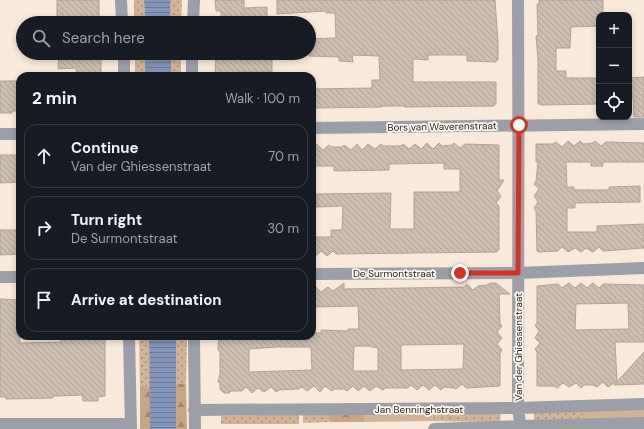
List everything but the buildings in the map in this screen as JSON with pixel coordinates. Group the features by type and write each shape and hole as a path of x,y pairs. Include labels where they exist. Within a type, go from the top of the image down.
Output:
{"street":[{"path":"121,0 122,16"},
{"path":"193,16 194,0"},
{"name":"Van der Ghiessenstraat","path":"518,0 518,408 521,427"},
{"path":"124,60 124,72"},
{"path":"192,60 192,72"},
{"name":"Bors van Waverenstraat","path":"316,128 644,124"},
{"path":"0,134 16,134"},
{"name":"De Surmontstraat","path":"316,274 518,273 644,268"},
{"path":"0,277 16,277"},
{"path":"0,424 131,426 129,340"},
{"path":"194,340 195,429"},
{"name":"Jan Benninghstraat","path":"194,410 518,408 644,404"},
{"name":"Jan Benninghstraat","path":"434,429 640,425"}],"shaded area":[{"path":"134,0 144,0 145,16 134,16"},
{"path":"170,0 182,0 181,16 170,16"},
{"path":"135,60 145,60 145,72 135,72"},
{"path":"171,60 181,60 181,72 171,72"},
{"path":"139,340 149,340 150,388 140,385"},
{"path":"176,340 187,340 186,384 176,384"},
{"path":"644,409 644,418 582,419 583,410"},
{"path":"583,410 584,419 534,420 534,411"},
{"path":"501,412 500,422 433,421 432,413"},
{"path":"364,413 432,413 433,421 364,422"},
{"path":"299,415 299,424 221,424 221,416"},
{"path":"303,415 330,415 330,422 303,423"}],"green space":[{"path":"176,384 186,384 187,429 176,429"},
{"path":"140,385 150,388 150,429 140,429"},
{"path":"364,413 364,422 330,422 330,415"}],"water":[{"path":"144,0 170,0 170,16 145,16"},
{"path":"145,60 171,60 171,72 145,72"},
{"path":"149,340 176,340 176,429 150,429"}],"route":[{"path":"460,273 518,273 519,125"}]}
